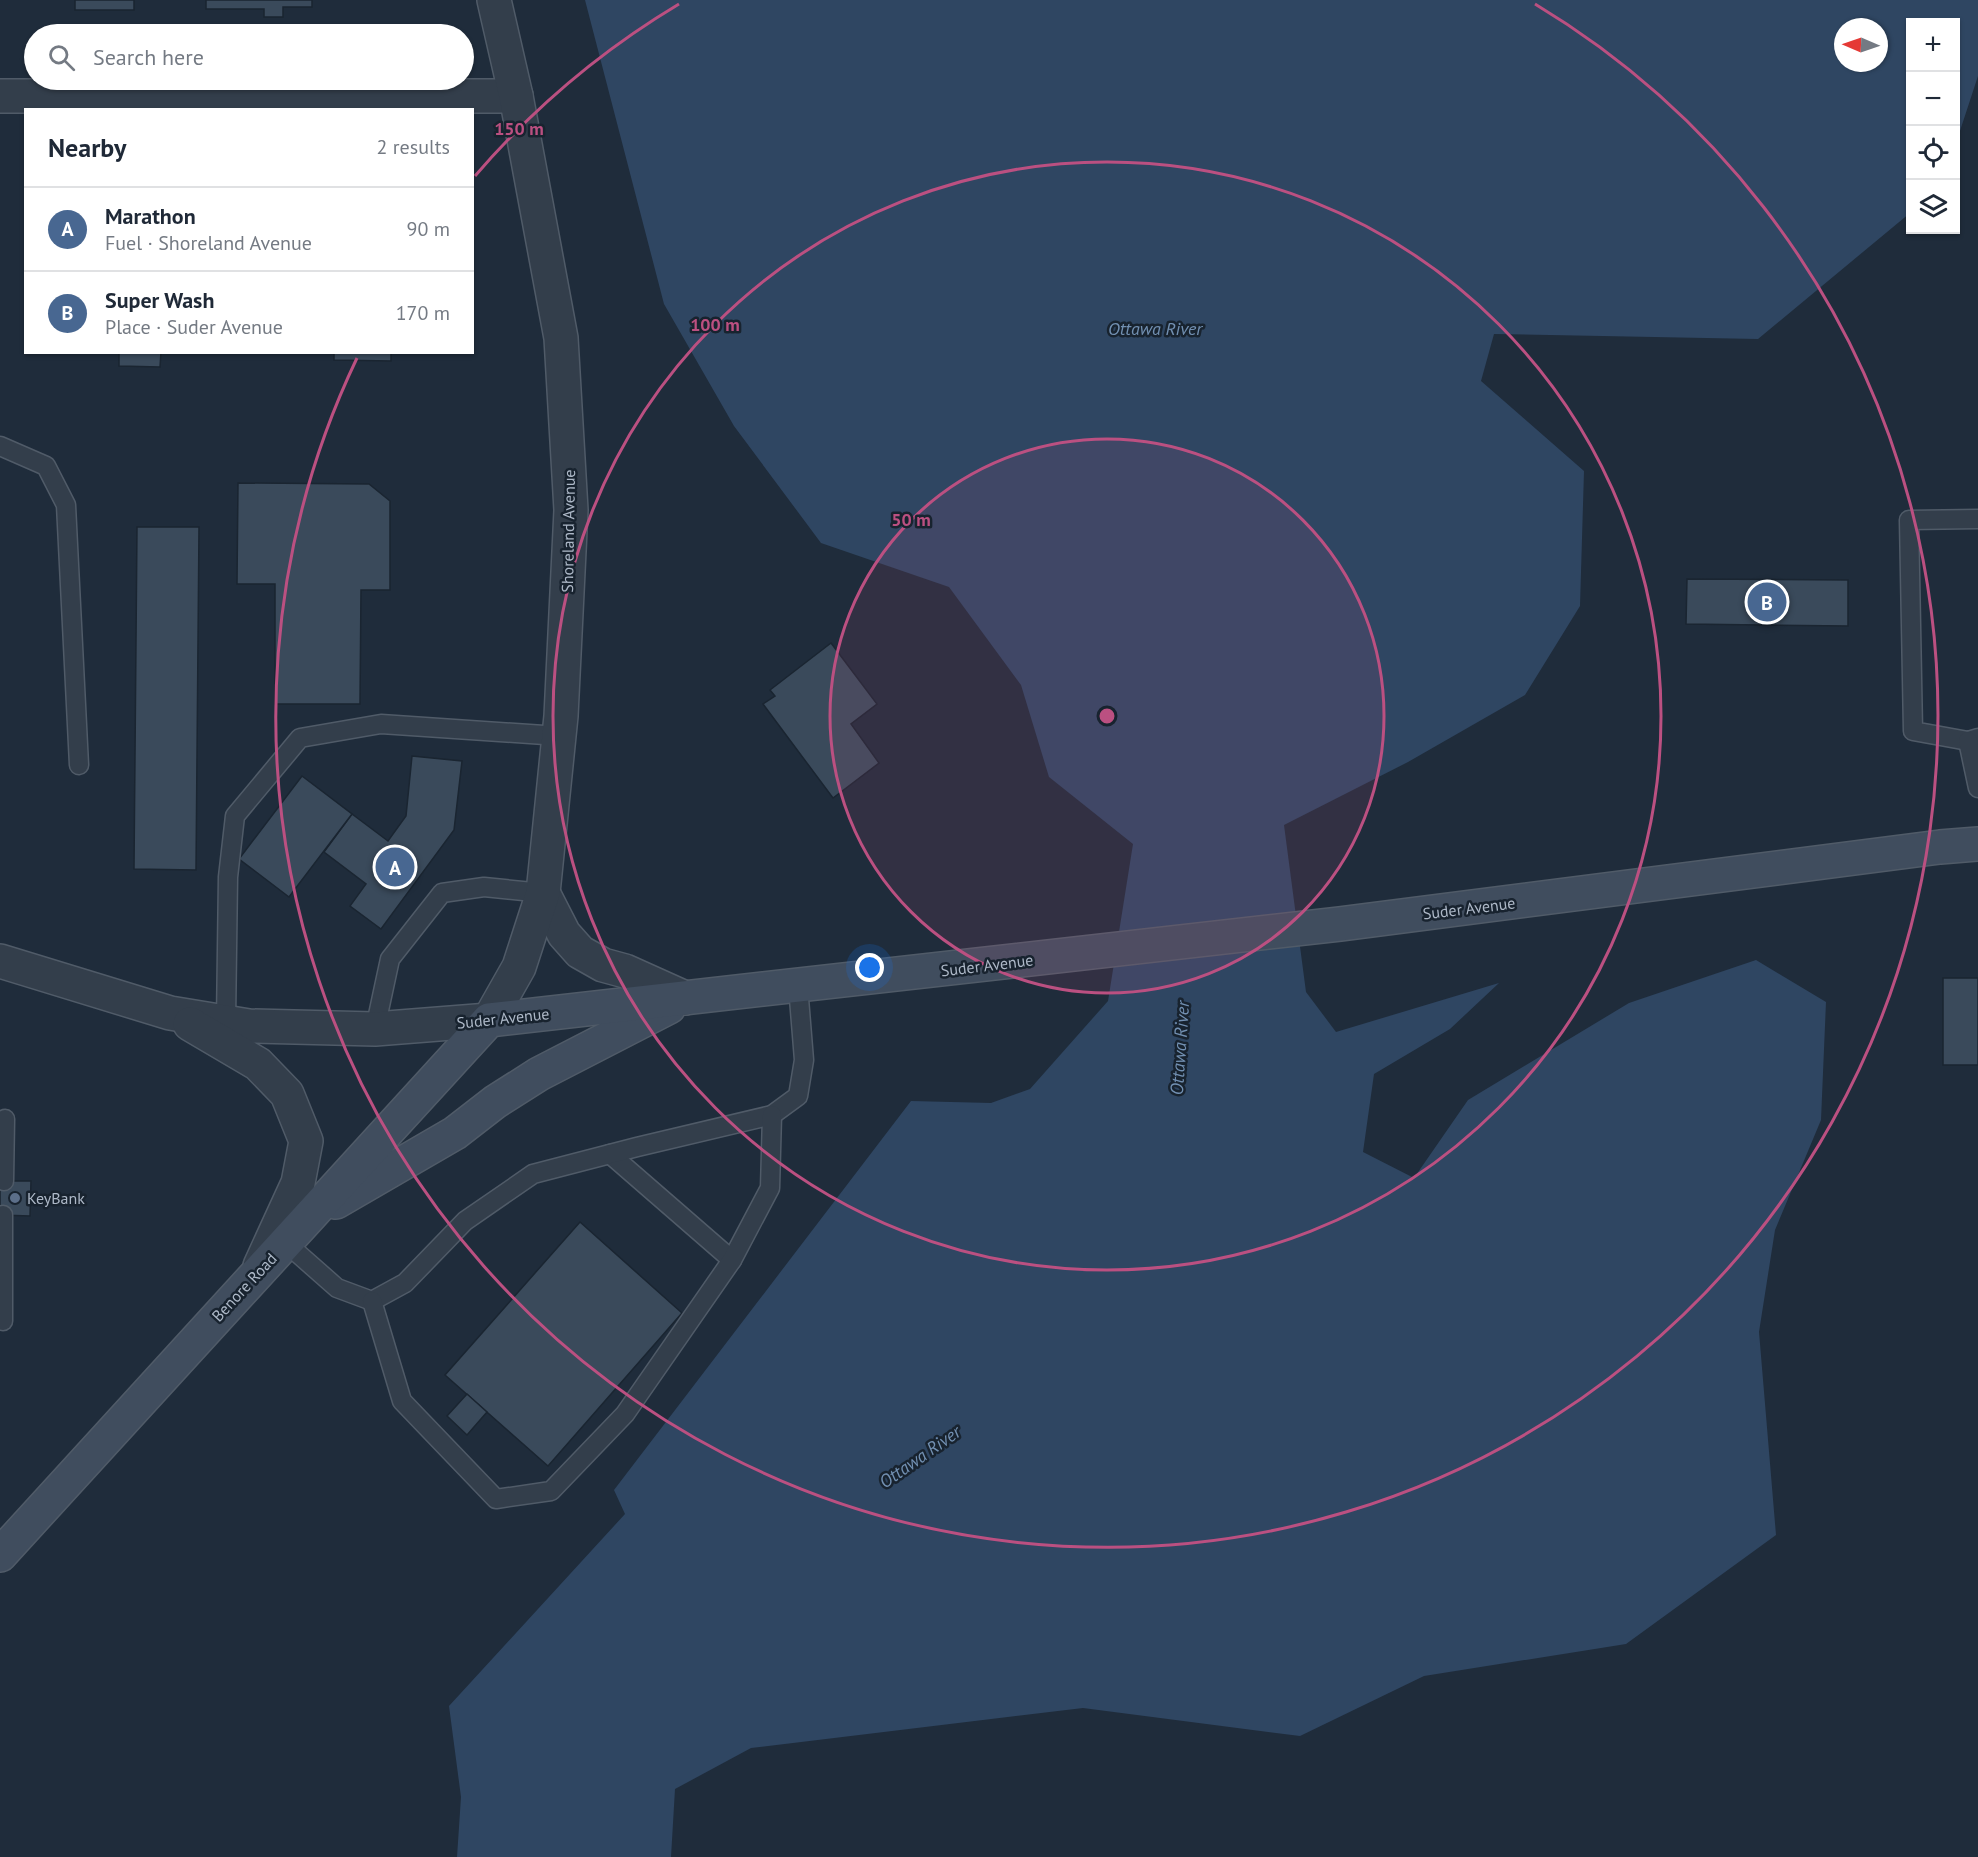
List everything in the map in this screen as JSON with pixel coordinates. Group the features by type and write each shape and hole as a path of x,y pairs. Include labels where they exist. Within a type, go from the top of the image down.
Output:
{"main road":[{"name":"Suder Avenue","path":"489,1020 798,987 1340,924 1978,844"},
{"path":"309,1218 455,1133 495,1102 539,1074 685,998"},
{"name":"Benore Road","path":"0,1555 489,1020"}],"street":[{"name":"Shoreland Avenue","path":"489,1020 519,967 543,893 559,736 571,510 561,338 516,96 494,0"},
{"path":"0,96 516,96"},
{"path":"543,893 564,934 580,952 603,965 625,971 685,998"},
{"name":"Suder Avenue","path":"0,961 171,1012 249,1026 375,1029 489,1020"},
{"path":"171,1012 258,1064 287,1094 306,1141 298,1183 256,1274"}],"lane":[{"path":"0,446 46,466 66,505 79,765"},
{"path":"1978,519 1909,520 1913,731 1973,740 1978,788"},
{"path":"226,1022 228,877 235,816 300,738 381,724 559,736"},
{"path":"375,1029 390,959 442,893 484,888 543,893"},
{"path":"285,1243 337,1288 372,1301 405,1283 465,1221 533,1174 772,1115 798,1096 804,1060 798,987"},
{"path":"372,1301 402,1401 496,1499 551,1491 625,1414 732,1260 770,1188 772,1115"},
{"path":"4,1180 5,1119"},
{"path":"610,1154 732,1260"},
{"path":"3,1215 3,1321"}],"water":[{"name":"Ottawa River","path":"585,0 1978,0 1978,76 1960,131 1960,18 1906,18 1906,216 1758,339 1494,334 1481,381 1584,471 1580,606 1525,695 1408,762 1284,825 1306,992 1336,1032 1499,983 1450,1029 1374,1074 1363,1152 1414,1178 1468,1100 1629,1003 1756,960 1826,1002 1821,1120 1775,1230 1759,1332 1776,1535 1626,1644 1424,1676 1300,1736 1083,1708 751,1748 675,1789 671,1857 457,1857 461,1797 449,1706 625,1514 614,1490 911,1101 991,1103 1030,1089 1108,1001 1133,844 1049,777 1021,685 949,587 821,543 734,426 664,304"}],"building":[{"path":"75,0 134,0 134,10 75,10"},
{"path":"206,0 312,0 312,7 283,7 283,17 264,17 264,9 206,9"},
{"path":"119,354 161,354 160,367 119,366"},
{"path":"334,354 391,354 391,361 334,360"},
{"path":"238,483 369,484 390,501 390,590 361,590 360,704 275,704 275,584 237,584"},
{"path":"137,527 199,527 196,870 134,869"},
{"path":"1687,579 1848,580 1848,626 1686,624"},
{"path":"831,643 877,704 851,724 879,763 833,798 763,704 775,696 770,690"},
{"path":"412,756 462,761 454,830 381,929 350,906 366,884 324,852 352,814 388,841 406,816"},
{"path":"302,776 352,814 289,897 239,859"},
{"path":"1943,978 1978,978 1978,1065 1943,1065"},
{"name":"KeyBank","path":"0,1181 31,1181 30,1216 0,1215"},
{"path":"580,1222 682,1313 548,1466 445,1375"},
{"path":"467,1394 487,1412 467,1435 447,1416"}],"place":[{"name":"Super Wash","path":"1767,602"},
{"name":"Marathon","path":"395,867"},
{"name":"KeyBank","path":"15,1198"}]}
